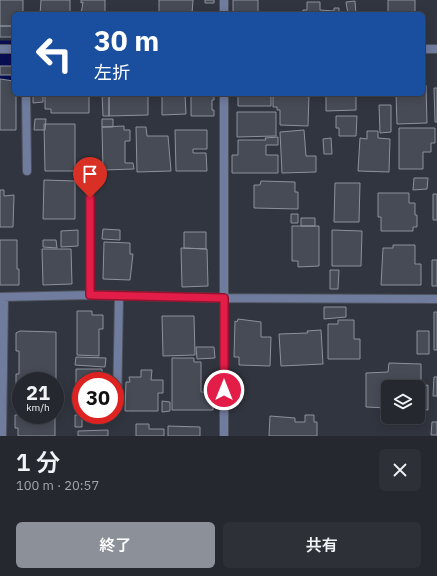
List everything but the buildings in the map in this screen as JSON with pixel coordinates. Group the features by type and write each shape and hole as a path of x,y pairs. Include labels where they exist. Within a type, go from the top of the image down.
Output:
{"street":[{"path":"224,0 224,12"},
{"path":"0,49 12,49"},
{"path":"425,49 437,49"},
{"path":"26,96 27,171"},
{"path":"224,96 224,436"},
{"path":"90,198 90,295"},
{"path":"2,436 2,297 90,295 224,298 437,299"},
{"path":"118,296 118,372"}],"waterway":[{"path":"0,62 12,62"}],"route":[{"path":"90,198 90,295 224,298 224,390"}]}
